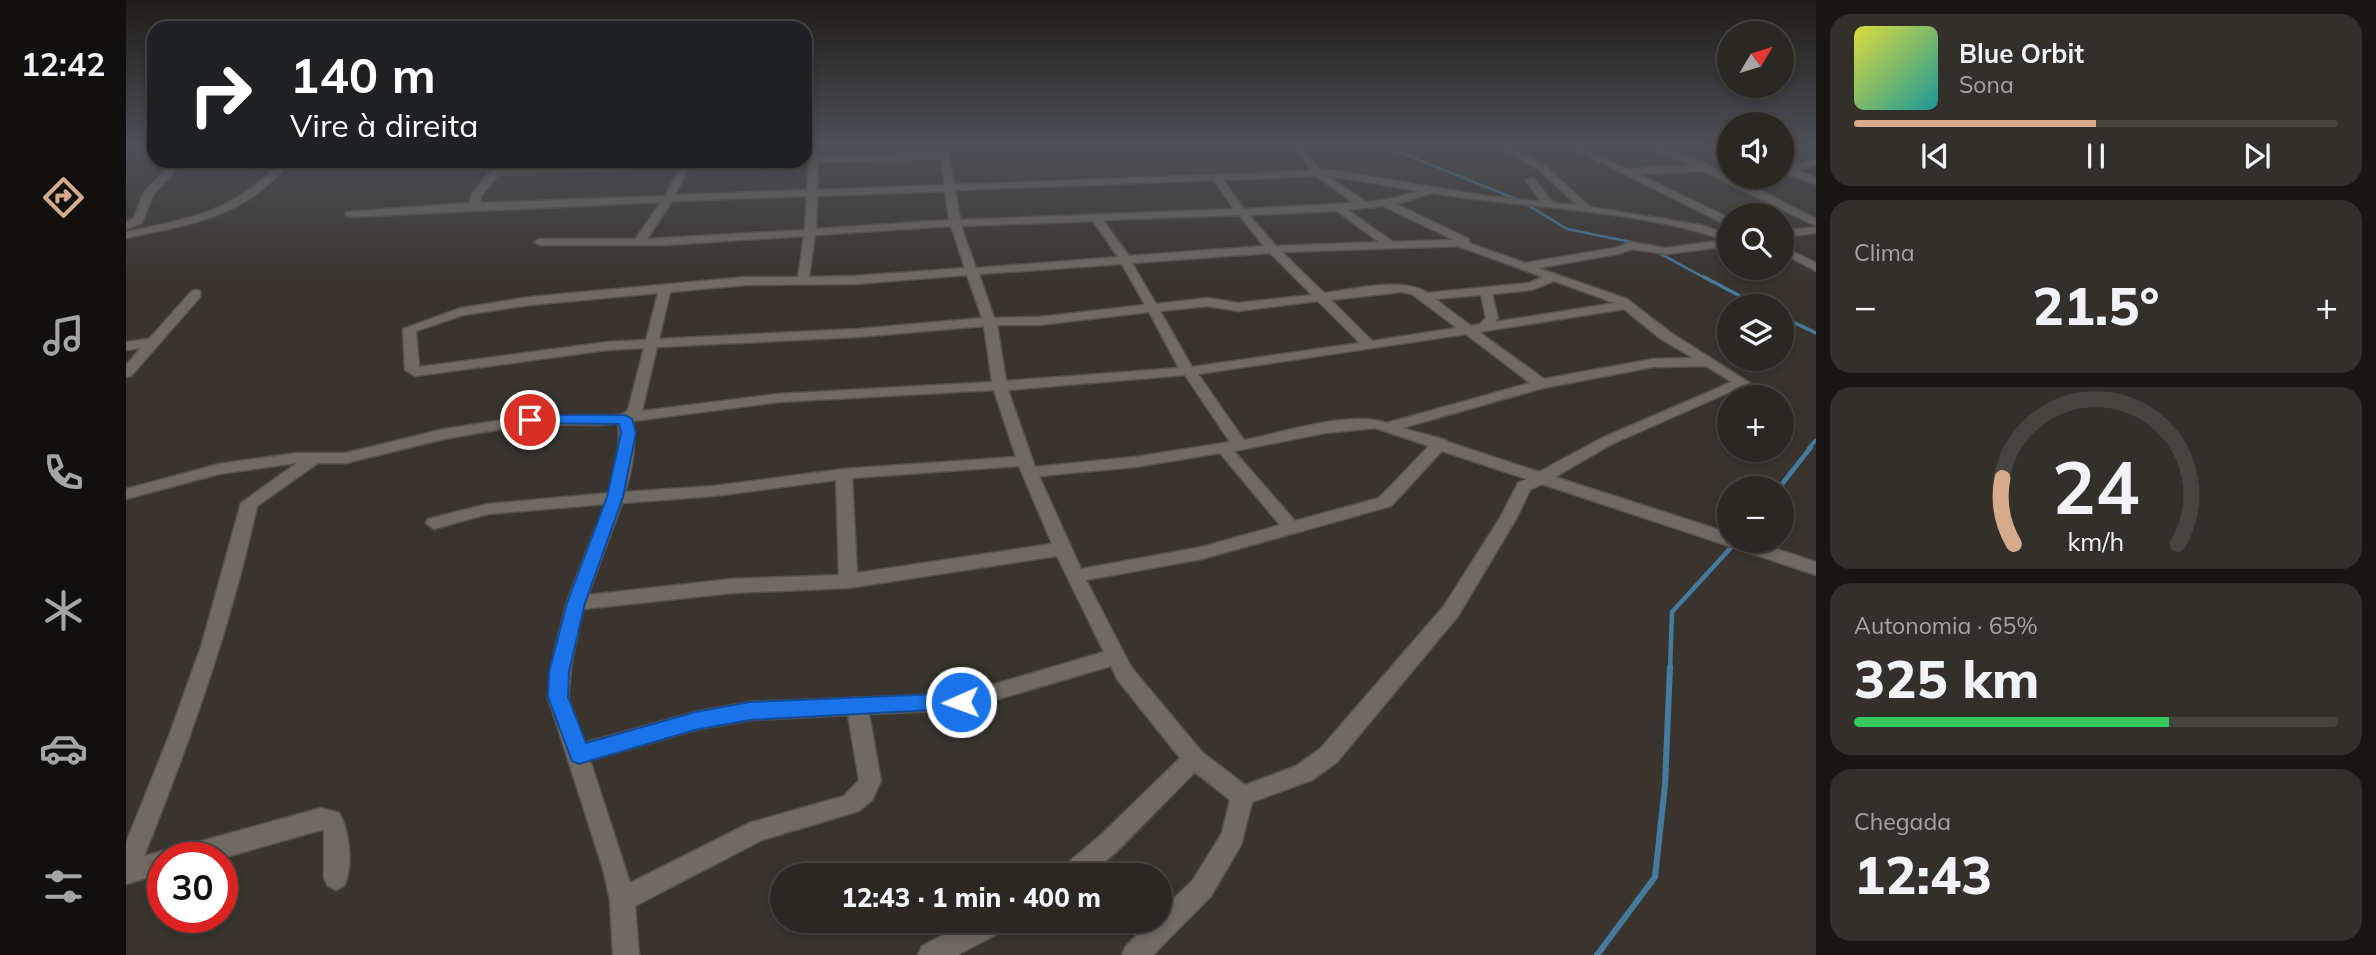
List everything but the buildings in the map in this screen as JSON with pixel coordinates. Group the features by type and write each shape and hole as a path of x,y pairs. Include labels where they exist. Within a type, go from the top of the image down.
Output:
{"street":[{"path":"126,226 138,221 150,192"},
{"path":"126,234 230,209 256,192"},
{"path":"474,206 480,192"},
{"path":"640,240 672,192"},
{"path":"350,214 474,206 879,192"},
{"path":"951,192 954,223 990,323 999,384 1027,467 1062,549 1114,657 1194,759 1242,796"},
{"path":"1228,192 1256,232 1367,344"},
{"path":"1344,192 1364,205"},
{"path":"539,242 665,242 954,223 1339,208 1386,203 1425,192"},
{"path":"1443,192 1690,225 1717,235"},
{"path":"1539,192 1549,204"},
{"path":"1567,192 1587,209"},
{"path":"1664,192 1717,216"},
{"path":"1753,192 1816,223"},
{"path":"803,281 810,233 811,194"},
{"path":"1386,203 1461,238 1466,244"},
{"path":"1339,208 1393,247"},
{"path":"1095,217 1124,259 1232,447 1291,527"},
{"path":"1794,233 1816,230"},
{"path":"1522,267 1618,251 1631,245 1666,251 1717,242"},
{"path":"1242,796 1304,773 1329,755 1451,611 1508,519 1524,487 1659,417 1743,383 1666,336 1627,306 1466,244 1274,249 803,281 746,281 530,301 470,310 409,329 412,370 415,372 554,351 652,343 858,333 1208,302 1238,307 1401,288 1416,291 1541,384"},
{"path":"1794,256 1816,268"},
{"path":"1424,297 1531,286 1551,278"},
{"path":"625,419 635,412 665,289"},
{"path":"1485,326 1492,317 1486,292"},
{"path":"126,373 196,294"},
{"path":"126,494 219,469 315,458 346,458 444,434 530,420 625,419 779,398 1073,381 1186,369 1224,368 1627,306"},
{"path":"126,346 152,343"},
{"path":"1391,426 1541,384 1653,363 1707,362"},
{"path":"625,419 629,440 615,497 576,603 559,672 558,697 579,754 622,900 626,955"},
{"path":"434,523 505,506 714,491 844,474 1027,467 1070,470 1232,447 1332,426 1367,423 1391,426 1717,535"},
{"path":"1075,576 1202,553 1385,502 1441,443"},
{"path":"126,872 188,716 242,540 249,503 315,458"},
{"path":"844,474 848,581"},
{"path":"576,603 732,586 848,581 1062,549"},
{"path":"1770,553 1816,569"},
{"path":"579,754 695,721 750,711 961,702 1114,657"},
{"path":"622,900 757,831 851,804 864,793 870,781 857,705"},
{"path":"1086,863 1110,843 1194,759"},
{"path":"1135,955 1202,888 1233,837 1242,796"},
{"path":"238,842 321,819 331,821 335,828 337,878"},
{"path":"126,872 147,866"},
{"path":"931,955 973,933"}],"waterway":[{"path":"1498,192 1521,201 1567,229 1636,243"},
{"path":"1657,252 1707,279"},
{"path":"1704,277 1736,294"},
{"path":"1794,323 1816,333"},
{"path":"1809,448 1816,440"},
{"path":"1788,476 1811,447"},
{"path":"1670,669 1672,612 1726,553"},
{"path":"1597,955 1655,877 1665,785 1670,667"}],"route":[{"path":"530,420 625,419 629,433 615,497 576,603 559,672 558,697 579,754 695,721 750,711 961,702"}]}
